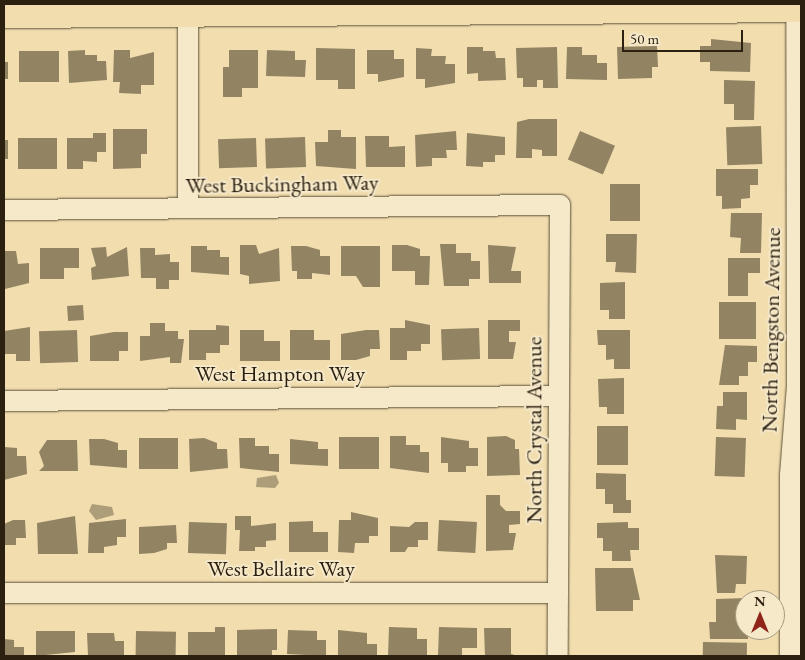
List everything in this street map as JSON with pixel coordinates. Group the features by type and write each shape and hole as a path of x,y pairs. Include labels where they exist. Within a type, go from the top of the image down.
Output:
{"main road":[{"path":"4,14 188,8 798,8"}],"street":[{"path":"188,8 188,208"},
{"name":"North Bengston Avenue","path":"790,656 790,475 799,386 798,8"},
{"name":"West Buckingham Way","path":"4,210 560,205"},
{"name":"North Crystal Avenue","path":"558,656 556,396 560,205"},
{"name":"West Hampton Way","path":"4,400 556,396"},
{"name":"West Bellaire Way","path":"4,594 558,593"}],"shaded area":[{"path":"276,475 279,483 275,488 256,487 257,478"},
{"path":"92,504 112,507 114,515 96,520 89,511"}],"building":[{"path":"711,39 751,43 750,72 710,71 710,62 700,62 700,46 711,46"},
{"path":"657,46 658,67 652,67 652,78 618,79 617,47"},
{"path":"467,47 483,47 483,51 495,51 496,58 505,58 506,80 478,81 478,73 467,74"},
{"path":"557,47 558,88 543,88 543,80 537,80 537,87 523,87 523,78 517,78 516,48"},
{"path":"567,47 582,47 582,55 597,55 597,63 607,63 607,80 566,79"},
{"path":"316,48 355,49 355,89 338,89 338,80 316,80"},
{"path":"416,48 432,49 431,56 446,56 445,64 455,64 455,83 425,88 425,79 416,79"},
{"path":"85,50 85,55 97,55 97,61 106,61 107,80 69,83 68,51"},
{"path":"114,50 130,50 130,58 154,52 154,85 141,85 141,94 119,93 120,82 113,82"},
{"path":"229,50 258,50 258,88 242,88 242,97 223,97 223,67 229,67"},
{"path":"267,50 295,51 295,60 306,60 305,77 266,76"},
{"path":"367,50 394,50 394,59 404,59 404,77 378,82 378,74 367,74"},
{"path":"19,51 59,51 59,82 19,82"},
{"path":"4,62 8,62 8,79 4,79"},
{"path":"724,80 755,81 754,120 734,120 734,104 724,104"},
{"path":"529,119 557,119 557,156 542,156 542,150 532,149 532,158 516,158 517,122"},
{"path":"761,126 762,164 727,165 726,127"},
{"path":"113,129 147,129 147,154 141,154 141,168 113,169"},
{"path":"328,130 341,130 341,137 356,137 356,169 316,166 315,142 328,142"},
{"path":"456,131 457,150 446,150 447,158 432,158 432,166 416,167 415,135"},
{"path":"580,131 615,146 603,174 568,160"},
{"path":"93,133 106,133 106,152 97,152 97,162 83,161 83,169 67,169 67,138 93,138"},
{"path":"467,133 505,137 505,155 495,155 495,162 483,162 483,167 466,166"},
{"path":"365,136 389,136 389,147 405,146 405,167 366,167"},
{"path":"305,137 306,167 266,168 265,138"},
{"path":"18,138 57,138 57,169 18,169"},
{"path":"256,138 257,167 219,168 218,139"},
{"path":"4,140 8,140 8,159 4,159"},
{"path":"716,169 758,169 758,185 750,185 750,198 741,199 741,208 722,209 722,196 716,196"},
{"path":"610,184 640,184 640,221 610,221"},
{"path":"731,213 762,213 761,253 740,253 741,238 730,237"},
{"path":"606,234 637,234 636,273 615,272 616,262 606,262"},
{"path":"440,244 456,244 456,253 471,253 471,261 480,261 480,279 469,279 469,286 444,286"},
{"path":"240,245 256,245 259,254 279,248 280,281 249,284 249,276 240,274"},
{"path":"392,245 407,245 420,249 420,256 430,256 429,285 415,285 415,271 392,271"},
{"path":"488,245 516,247 511,271 521,271 521,283 489,283"},
{"path":"191,246 207,246 207,250 220,250 220,257 229,257 229,275 191,272"},
{"path":"291,246 306,246 320,250 320,256 330,256 330,275 312,273 312,279 297,279 297,271 292,271"},
{"path":"341,246 380,246 380,287 363,287 356,276 341,276"},
{"path":"106,247 107,257 127,247 129,276 92,280 91,268 96,266 91,248"},
{"path":"40,248 79,248 79,268 64,268 64,279 40,279"},
{"path":"140,248 155,248 155,255 170,254 170,262 179,262 179,280 169,280 169,289 156,289 156,278 141,278"},
{"path":"4,251 16,251 18,264 29,263 29,283 5,289"},
{"path":"728,258 760,258 760,273 748,273 748,296 728,296"},
{"path":"625,282 625,319 609,319 609,310 600,310 600,283"},
{"path":"719,302 756,302 756,339 719,339"},
{"path":"83,305 84,320 68,321 67,306"},
{"path":"405,320 430,325 430,344 421,344 421,351 407,351 407,360 390,360 390,328 405,328"},
{"path":"488,320 520,320 520,331 509,331 509,342 516,342 513,359 488,359"},
{"path":"150,323 165,323 165,331 178,331 178,339 184,339 181,363 170,363 170,357 140,361 140,336 150,336"},
{"path":"216,325 229,326 229,345 220,345 220,353 206,353 206,360 189,360 189,330 216,330"},
{"path":"30,327 30,361 16,361 16,354 4,354 4,331"},
{"path":"479,328 480,359 442,360 441,329"},
{"path":"77,330 78,362 40,363 39,331"},
{"path":"240,330 264,330 264,341 280,341 280,361 240,361"},
{"path":"290,330 314,330 314,340 330,340 330,360 290,360"},
{"path":"379,330 380,349 370,349 370,356 356,360 341,360 341,334"},
{"path":"597,330 630,330 630,369 614,369 614,359 606,360 606,345 598,345"},
{"path":"128,332 128,351 119,351 119,361 90,361 90,336"},
{"path":"725,345 757,346 757,362 748,362 748,376 739,376 739,385 719,385"},
{"path":"624,378 624,414 607,414 607,407 599,407 598,379"},
{"path":"723,392 747,392 747,420 736,419 736,430 716,429 717,406 723,406"},
{"path":"597,426 628,426 628,465 597,465"},
{"path":"390,436 406,436 406,445 420,445 420,452 429,452 429,473 390,468"},
{"path":"506,436 515,440 515,449 519,449 520,475 487,476 487,437"},
{"path":"339,437 379,437 379,469 339,469"},
{"path":"441,437 469,441 469,448 478,448 478,466 466,466 466,472 448,472 448,463 441,463"},
{"path":"716,437 746,438 745,477 715,476"},
{"path":"139,438 178,438 178,469 139,469"},
{"path":"204,438 217,443 217,449 227,449 228,468 190,472 189,439"},
{"path":"239,438 255,438 255,446 269,446 269,454 279,454 279,472 240,468"},
{"path":"89,439 104,439 118,443 118,450 127,450 127,468 90,465"},
{"path":"290,439 318,442 318,449 328,449 328,466 290,464"},
{"path":"47,440 77,440 78,471 39,471 44,466 39,452"},
{"path":"4,447 17,448 17,456 26,456 27,474 4,480"},
{"path":"596,473 626,474 626,500 631,500 631,513 613,513 613,504 605,504 605,489 596,489"},
{"path":"486,495 500,495 500,505 506,511 520,511 520,524 509,525 509,533 516,533 513,550 486,551"},
{"path":"351,512 378,518 378,536 369,536 369,543 355,543 354,553 338,552 339,520 351,520"},
{"path":"75,516 78,554 38,554 37,523"},
{"path":"235,516 251,516 251,526 276,523 276,540 266,541 266,547 255,547 255,551 239,551 240,530 235,530"},
{"path":"126,519 126,537 117,537 117,545 104,547 104,553 88,553 89,523"},
{"path":"13,520 25,520 26,538 16,538 16,545 4,545 4,524"},
{"path":"439,520 477,522 475,553 437,551"},
{"path":"313,521 313,532 328,532 328,552 289,552 289,522"},
{"path":"189,522 227,523 226,554 188,553"},
{"path":"415,522 428,522 428,540 418,540 418,547 408,547 405,552 390,552 390,526 409,527"},
{"path":"628,522 628,528 639,528 639,550 630,550 631,561 612,561 612,551 603,551 603,538 597,538 597,523"},
{"path":"176,525 177,543 167,543 167,549 154,553 139,554 139,527"},
{"path":"715,555 747,556 746,584 736,584 735,593 717,593"},
{"path":"595,568 633,568 640,600 633,600 633,611 596,611"},
{"path":"735,598 735,639 710,639 709,622 716,622 716,599"},
{"path":"215,627 225,627 225,656 188,656 188,632 215,632"},
{"path":"389,627 417,628 417,639 427,639 427,656 388,656"},
{"path":"439,627 477,628 477,648 462,648 462,656 438,656"},
{"path":"484,628 511,628 511,654 518,656 485,656"},
{"path":"277,629 277,650 272,650 272,656 237,656 237,630"},
{"path":"288,630 317,631 317,640 326,640 326,656 287,654"},
{"path":"338,630 367,633 367,644 377,644 377,656 338,656"},
{"path":"36,631 75,631 75,652 36,656"},
{"path":"136,631 176,632 176,656 136,656"},
{"path":"87,633 114,633 115,641 124,641 124,656 88,656"},
{"path":"4,639 14,640 14,647 24,647 24,656 4,656"},
{"path":"703,642 747,643 747,656 703,656"}]}
